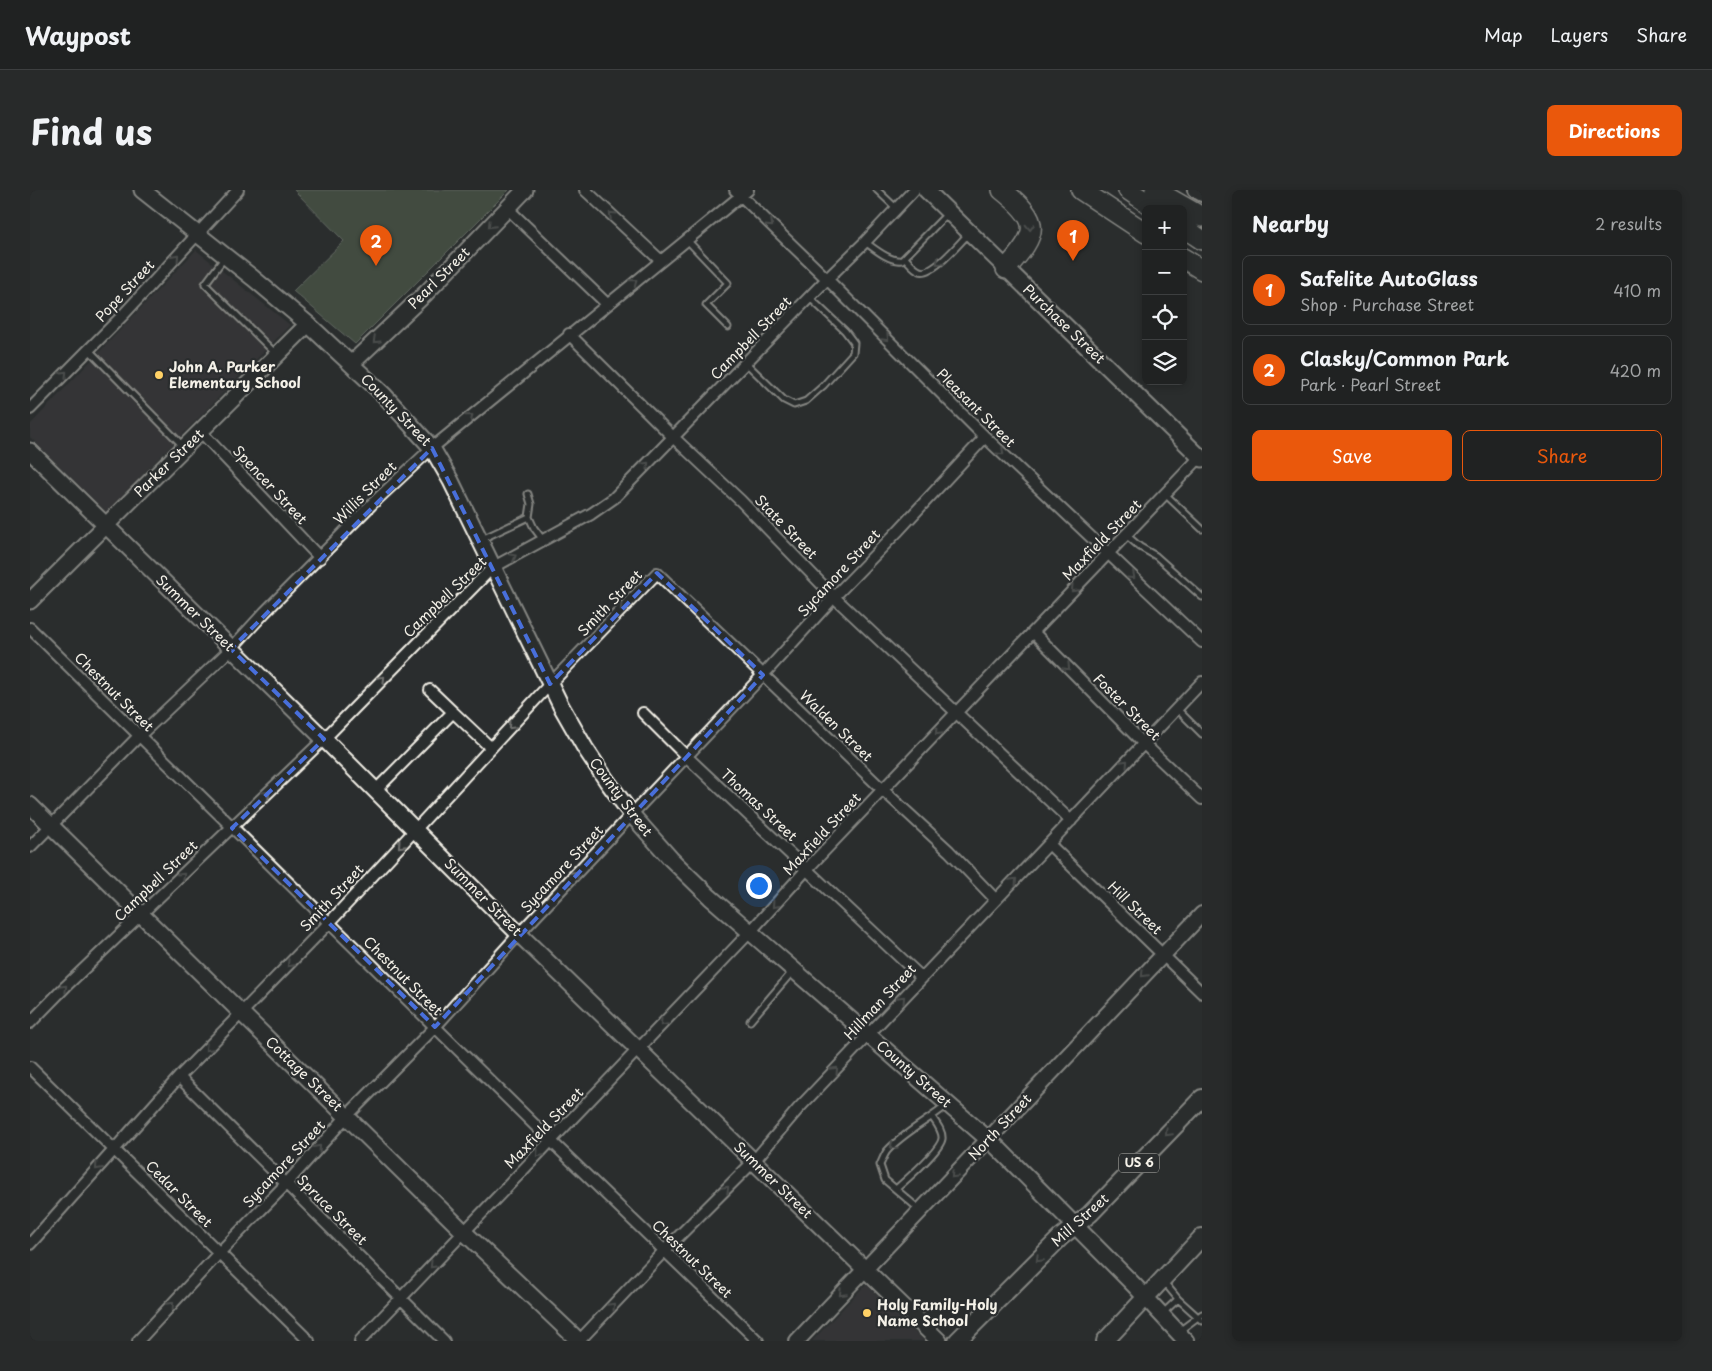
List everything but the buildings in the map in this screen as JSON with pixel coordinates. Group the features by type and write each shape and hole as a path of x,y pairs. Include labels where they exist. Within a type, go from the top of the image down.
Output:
{"highway":[{"path":"1002,190 1022,207 1029,217 1031,224 1029,241 1006,269"},
{"path":"1081,190 1142,230"},
{"path":"1128,190 1150,205"},
{"path":"1155,190 1202,217"},
{"path":"1187,230 1202,240"}],"main road":[{"name":"County Street","path":"142,190 308,324 400,411 432,448 451,481 550,684 585,748 632,815 670,859 750,932 997,1147 1182,1337"},
{"name":"Pearl Street","path":"351,364 426,293 525,190"},
{"name":"Purchase Street","path":"926,190 1201,457"},
{"name":"Parker Street","path":"30,601 308,324"},
{"name":"Summer Street","path":"30,451 520,934 939,1341"},
{"name":"Cottage Street","path":"30,805 464,1232 579,1341"},
{"name":"Mill Street","path":"957,1341 1061,1237 1095,1208 1202,1098"},
{"path":"1105,1341 1161,1280 1198,1244"}],"street":[{"name":"Pope Street","path":"30,409 124,314 238,190"},
{"path":"585,190 660,260"},
{"name":"Campbell Street","path":"30,1023 66,986 324,739 492,568 591,514 614,498 914,190"},
{"path":"1195,190 1202,194"},
{"name":"Willis Street","path":"30,847 139,736 231,648 371,505 432,448 686,240 741,192"},
{"name":"Pleasant Street","path":"741,192 985,437 1202,642"},
{"path":"507,208 607,304"},
{"name":"State Street","path":"569,334 741,501 834,597 1071,820"},
{"name":"Spencer Street","path":"201,432 320,558"},
{"name":"Sycamore Street","path":"138,1341 286,1184 347,1116 435,1027 985,437"},
{"name":"Maxfield Street","path":"360,1341 1201,457"},
{"name":"Smith Street","path":"30,1244 179,1077 329,922 550,684 657,573"},
{"name":"Walden Street","path":"657,573 949,851 996,900"},
{"name":"Chestnut Street","path":"30,628 551,1141 758,1341"},
{"name":"Foster Street","path":"1033,632 1144,744 1202,799"},
{"name":"Hillman Street","path":"579,1341 664,1251 754,1161 798,1110 868,1035 1202,682"},
{"path":"430,690 491,748"},
{"path":"376,790 454,712"},
{"name":"Thomas Street","path":"643,714 922,978"},
{"name":"Hill Street","path":"1049,844 1202,993"},
{"name":"North Street","path":"797,1341 1202,914"},
{"name":"Cedar Street","path":"30,1067 309,1341"},
{"name":"Spruce Street","path":"179,1077 444,1341"}],"lane":[{"path":"877,190 896,208"},
{"path":"865,242 888,257 898,261 905,258 949,212"},
{"path":"905,258 918,271 922,272 938,264 970,233"},
{"path":"686,240 728,282 706,305 728,327"},
{"path":"225,256 205,284 277,356"},
{"path":"746,363 784,400 794,405 806,401 823,386 853,353 854,343 845,331 809,297"},
{"path":"89,350 185,448"},
{"path":"528,494 531,504 528,517 543,540"},
{"path":"1165,494 1202,529"},
{"path":"480,540 528,517"},
{"path":"1126,534 1140,547 1156,556 1202,597"},
{"path":"1177,709 1202,734"},
{"path":"750,1021 794,970"},
{"path":"921,1210 885,1180 880,1165 886,1152 910,1131 947,1104"},
{"path":"896,1190 939,1146 942,1138 941,1131 932,1116"},
{"path":"1161,1280 1178,1299 1201,1317 1182,1337"},
{"path":"1162,1315 1178,1299"}],"highlighted area":[{"path":"432,448 550,684 657,573 763,675 435,1027 232,828 324,739 231,649"}],"shaded area":[{"name":"John A. Parker Elementary School","path":"196,250 290,325 106,512 30,437 30,425"},
{"name":"Holy Family-Holy Name School","path":"866,1284 924,1341 812,1341"}],"green space":[{"path":"294,190 509,190 355,344 293,291 344,241"}],"place":[{"name":"Safelite AutoGlass","path":"1073,261"},
{"name":"Clasky/Common Park","path":"376,266"},
{"name":"John A. Parker Elementary School","path":"159,375"},
{"name":"Holy Family-Holy Name School","path":"867,1313"}]}
